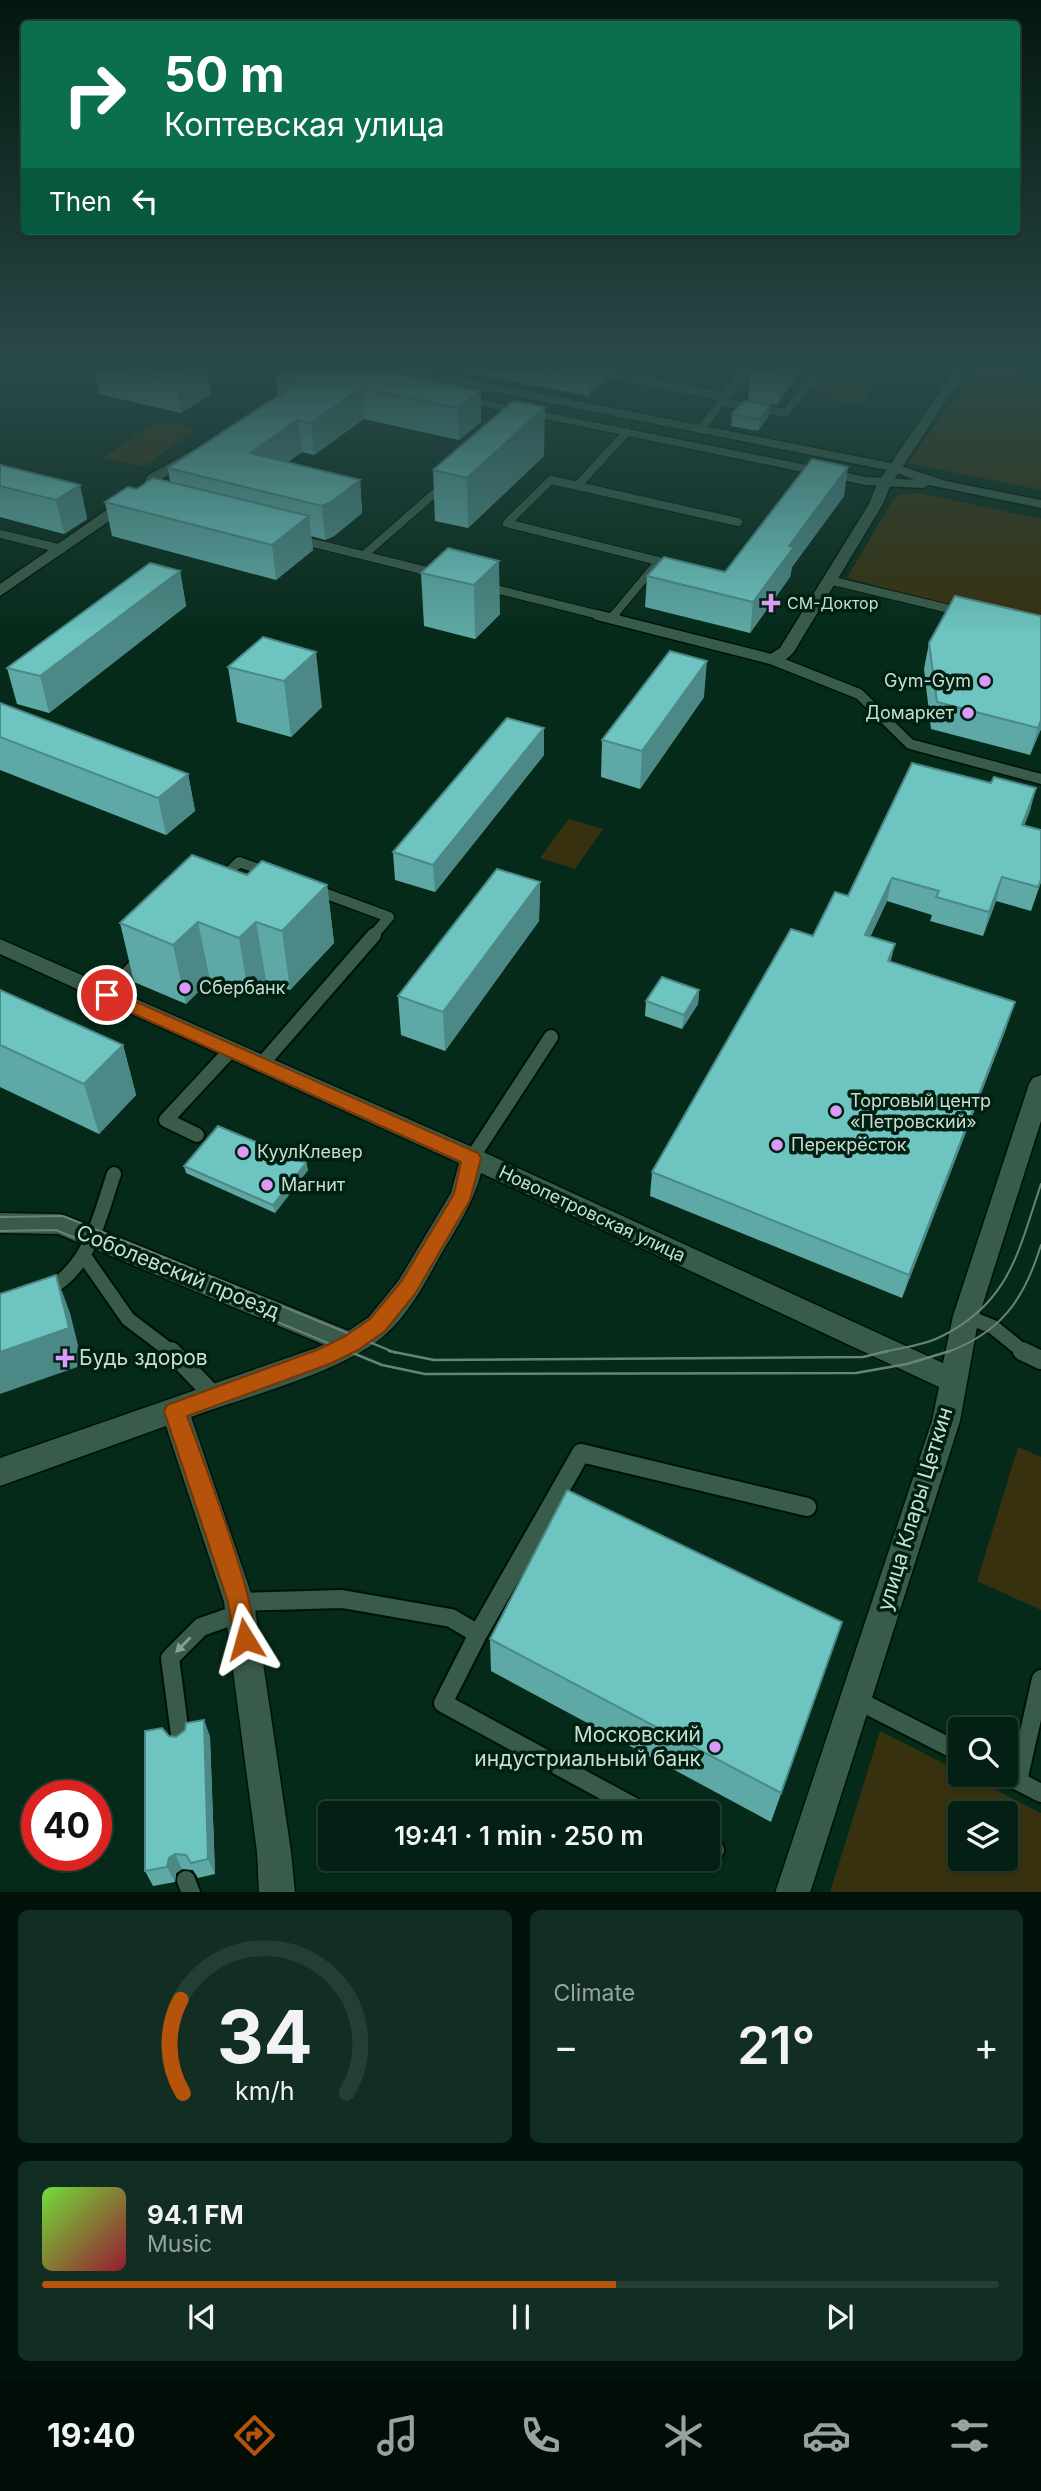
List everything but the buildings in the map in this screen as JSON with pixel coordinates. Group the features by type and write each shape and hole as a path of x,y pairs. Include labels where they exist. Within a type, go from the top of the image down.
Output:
{"street":[{"path":"0,591 113,512 150,502 152,480 187,457"},
{"path":"751,457 884,484 943,485"},
{"path":"842,457 895,468 943,485 1041,504"},
{"path":"771,659 784,654 902,457"},
{"name":"Новопетровская улица","path":"0,946 471,1158 953,1381"},
{"name":"улица Клары Цеткин","path":"792,1892 946,1421 966,1316 1041,1084"},
{"path":"0,1472 324,1357 351,1344 378,1325 408,1288 463,1195 471,1158"},
{"name":"Соболевский проезд","path":"0,1223 60,1224 88,1246 351,1344"},
{"path":"175,1411 240,1607 274,1852 277,1892"}],"lane":[{"path":"577,485 603,457"},
{"path":"364,555 456,474"},
{"path":"682,567 507,523 551,480 738,522"},
{"path":"0,534 62,549"},
{"path":"286,536 453,578"},
{"path":"612,618 659,561"},
{"path":"829,580 975,615"},
{"path":"480,585 771,659 859,694 910,744 1041,779"},
{"path":"211,890 239,862 389,917 261,1065"},
{"path":"107,995 146,954"},
{"path":"471,1158 551,1037"},
{"path":"197,1135 166,1121 230,1051"},
{"path":"37,1293 62,1285 88,1246 114,1174"},
{"path":"88,1246 128,1319 169,1349 214,1396"},
{"path":"966,1316 993,1327 1025,1353 1041,1360"},
{"path":"623,1801 443,1703 478,1634 581,1453 807,1507"},
{"path":"181,1742 170,1658 201,1627 240,1607 342,1598 451,1618 478,1634"},
{"path":"1018,1755 1041,1679"},
{"path":"855,1699 948,1746"},
{"path":"1018,1782 1041,1793"}],"shaded area":[{"path":"104,457 157,457 144,467"},
{"path":"912,457 1041,457 1041,490 908,463"},
{"path":"919,493 1041,519 1041,621 949,605 847,578 894,498 901,494"},
{"path":"569,819 603,829 575,869 540,858"},
{"path":"1018,1447 1041,1457 1041,1610 977,1581"},
{"path":"880,1731 948,1766 948,1787 990,1787 1017,1801 948,1801 948,1871 1018,1871 1018,1801 1041,1813 1041,1892 830,1892"}],"tram line":[{"path":"880,1353 938,1338 981,1309 1008,1274 1041,1184"},
{"path":"0,1217 63,1216 393,1352"},
{"path":"0,1231 56,1230 352,1353"},
{"path":"950,1351 965,1345 996,1325 1008,1312 1027,1282 1041,1245"},
{"path":"348,1351 382,1365 425,1374 856,1373 907,1364 950,1351"},
{"path":"389,1351 393,1352"},
{"path":"393,1352 434,1360 863,1357 888,1351"},
{"path":"945,1353 950,1351"}],"place":[{"name":"СМ-Доктор","path":"771,603"},
{"name":"Gym-Gym","path":"985,681"},
{"name":"Домаркет","path":"968,713"},
{"name":"Сбербанк","path":"185,988"},
{"name":"Торговый центр «Петровский»","path":"836,1111"},
{"name":"Перекрёсток","path":"777,1145"},
{"name":"КуулКлевер","path":"243,1152"},
{"name":"Магнит","path":"267,1185"},
{"name":"Будь здоров","path":"65,1358"},
{"name":"Московский индустриальный банк","path":"715,1747"}],"route":[{"path":"107,995 471,1158 463,1195 408,1288 378,1325 351,1344 324,1357 175,1411 239,1602 245,1639"}]}
